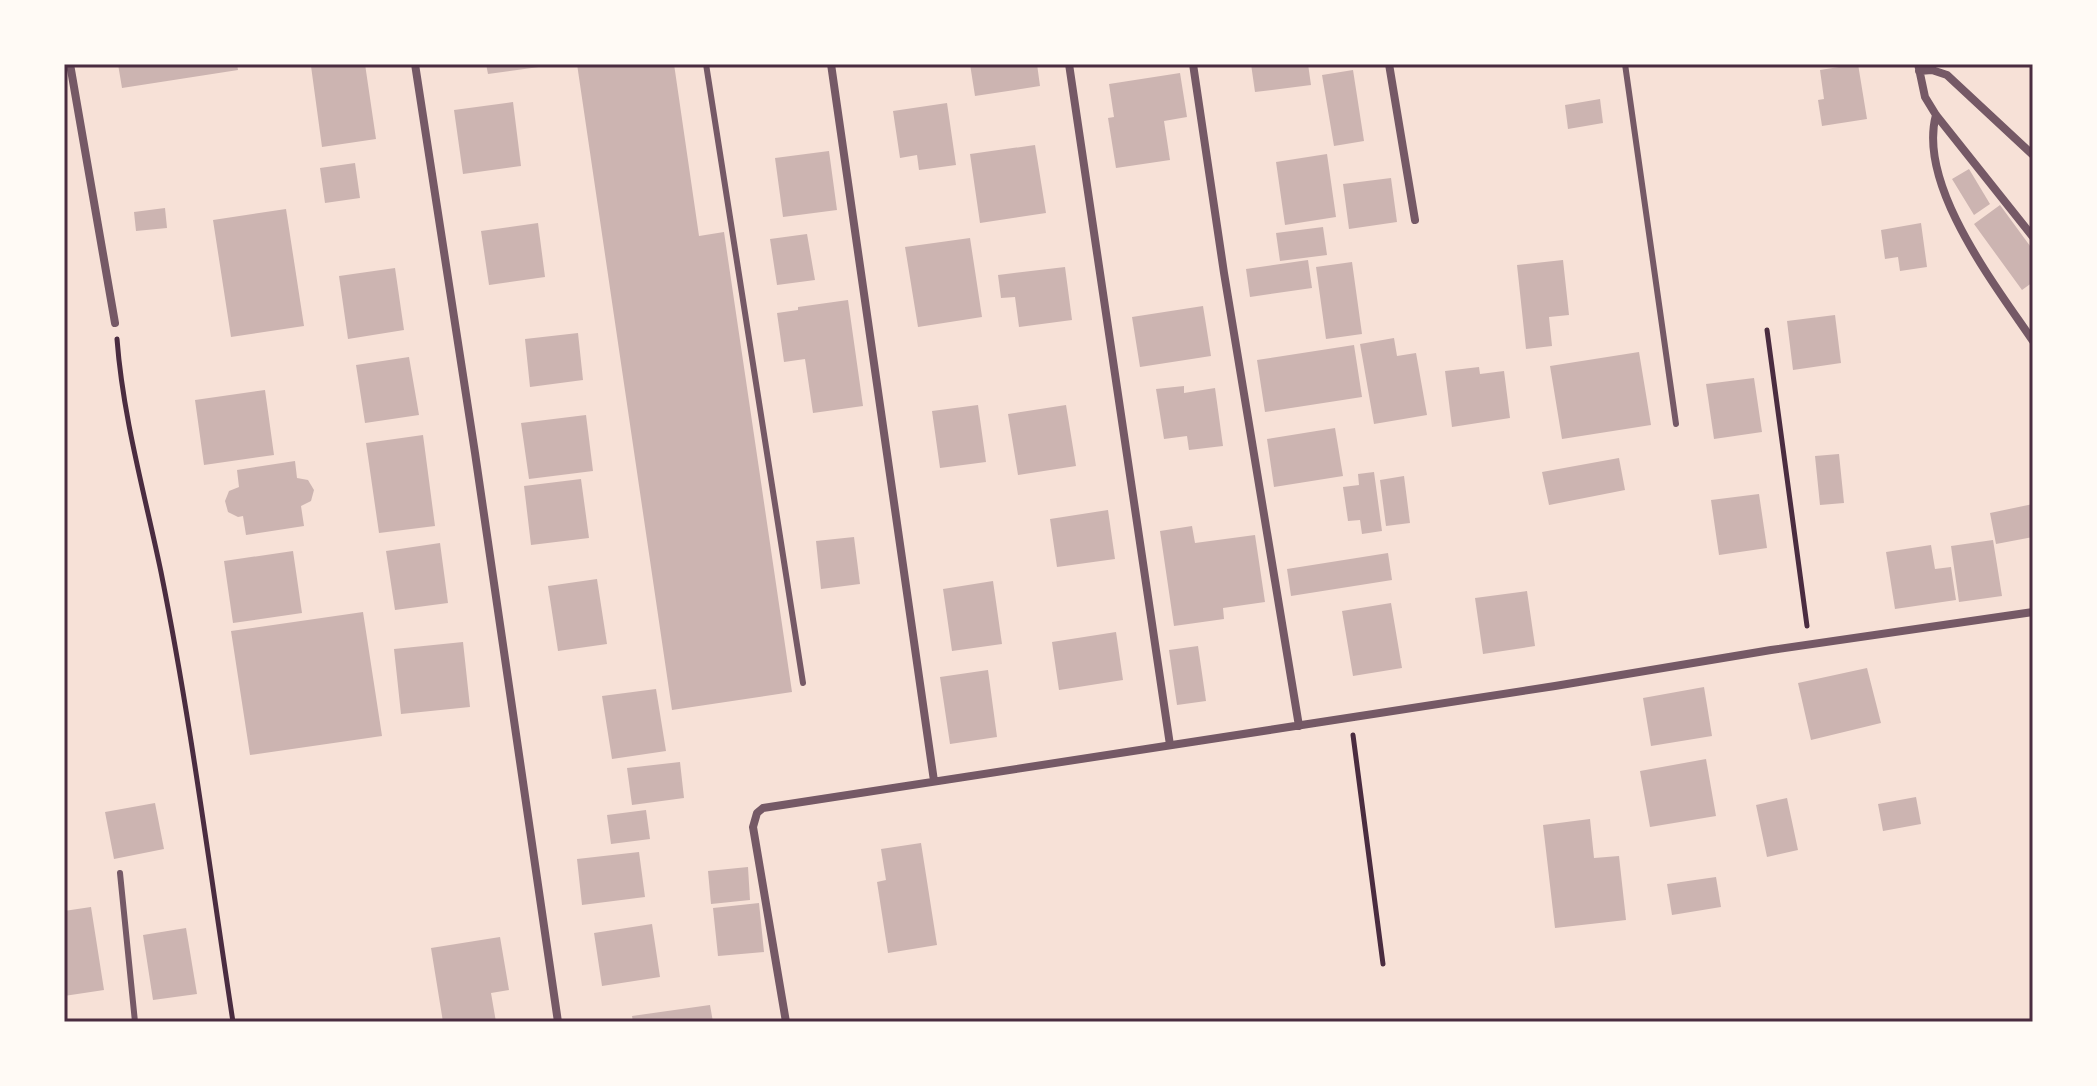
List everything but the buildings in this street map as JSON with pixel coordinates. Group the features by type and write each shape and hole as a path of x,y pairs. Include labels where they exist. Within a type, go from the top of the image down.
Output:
{"street":[{"path":"70,64 115,323"},
{"path":"415,64 558,1022"},
{"path":"831,64 934,781"},
{"path":"1069,64 1170,745"},
{"path":"1193,64 1224,273 1299,726"},
{"path":"1389,64 1415,220"},
{"path":"2033,155 1947,75 1918,67 1925,97 1936,115 2033,237"},
{"path":"1936,115 1932,135 1934,151 1953,215 2033,341"},
{"path":"786,1022 753,827 757,813 763,808 2033,612"}],"lane":[{"path":"706,64 803,683"},
{"path":"1625,64 1676,424"},
{"path":"120,873 135,1022"}],"path":[{"path":"115,323 137,469 161,571 183,698 233,1022"},
{"path":"1767,330 1810,645"},
{"path":"1351,718 1383,964"}]}
